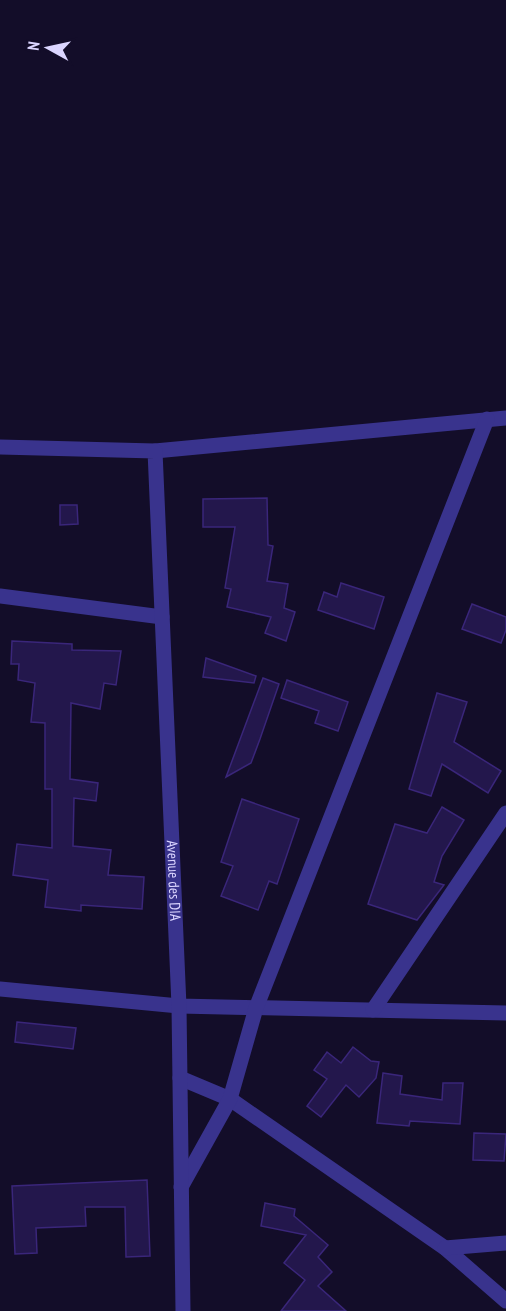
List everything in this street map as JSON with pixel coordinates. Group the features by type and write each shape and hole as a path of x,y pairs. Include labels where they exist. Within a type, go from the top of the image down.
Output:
{"street":[{"path":"0,447 155,452 506,418"},
{"path":"181,1187 230,1099 256,1008 487,420"},
{"name":"Avenue des DIA","path":"155,452 179,1006 183,1311"},
{"path":"0,596 162,616"},
{"path":"373,1010 506,813"},
{"path":"0,989 179,1006 506,1013"},
{"path":"180,1078 230,1099 445,1248 506,1301"},
{"path":"445,1248 506,1243"}],"building":[{"path":"267,498 268,545 273,546 267,581 288,584 284,608 295,612 286,641 265,633 271,617 227,607 231,589 225,588 235,527 203,527 203,499"},
{"path":"60,505 77,505 78,524 60,525"},
{"path":"341,583 384,597 374,629 318,610 324,592 337,597"},
{"path":"472,604 506,617 506,630 501,643 462,629"},
{"path":"12,641 72,644 72,650 121,651 116,685 104,683 100,709 71,703 70,779 98,783 96,801 74,798 73,846 111,850 108,875 144,877 142,909 81,905 81,911 45,907 48,880 13,875 17,844 52,848 52,789 45,789 45,723 31,722 35,683 18,680 19,664 11,664"},
{"path":"206,658 256,676 254,683 203,677"},
{"path":"263,678 279,684 260,739 251,763 226,777"},
{"path":"287,680 348,702 338,731 315,723 319,711 281,698"},
{"path":"437,693 467,702 454,742 501,771 488,793 442,764 431,796 409,789"},
{"path":"242,799 299,819 277,884 269,881 258,910 221,896 233,866 221,862"},
{"path":"442,807 464,820 442,856 434,882 444,885 417,920 368,904 395,824 427,833"},
{"path":"17,1022 76,1028 73,1049 15,1042"},
{"path":"353,1047 371,1061 379,1062 376,1078 359,1097 346,1085 321,1117 307,1106 327,1079 314,1070 327,1052 341,1063"},
{"path":"383,1073 402,1076 400,1094 442,1100 443,1083 463,1083 460,1124 410,1121 409,1126 377,1123"},
{"path":"474,1133 506,1134 504,1161 473,1160"},
{"path":"147,1180 150,1256 126,1257 125,1207 85,1207 86,1226 36,1228 37,1253 15,1254 12,1186"},
{"path":"265,1203 295,1209 294,1216 328,1245 318,1257 332,1272 318,1286 346,1311 281,1311 305,1280 284,1263 306,1235 261,1226"}]}
